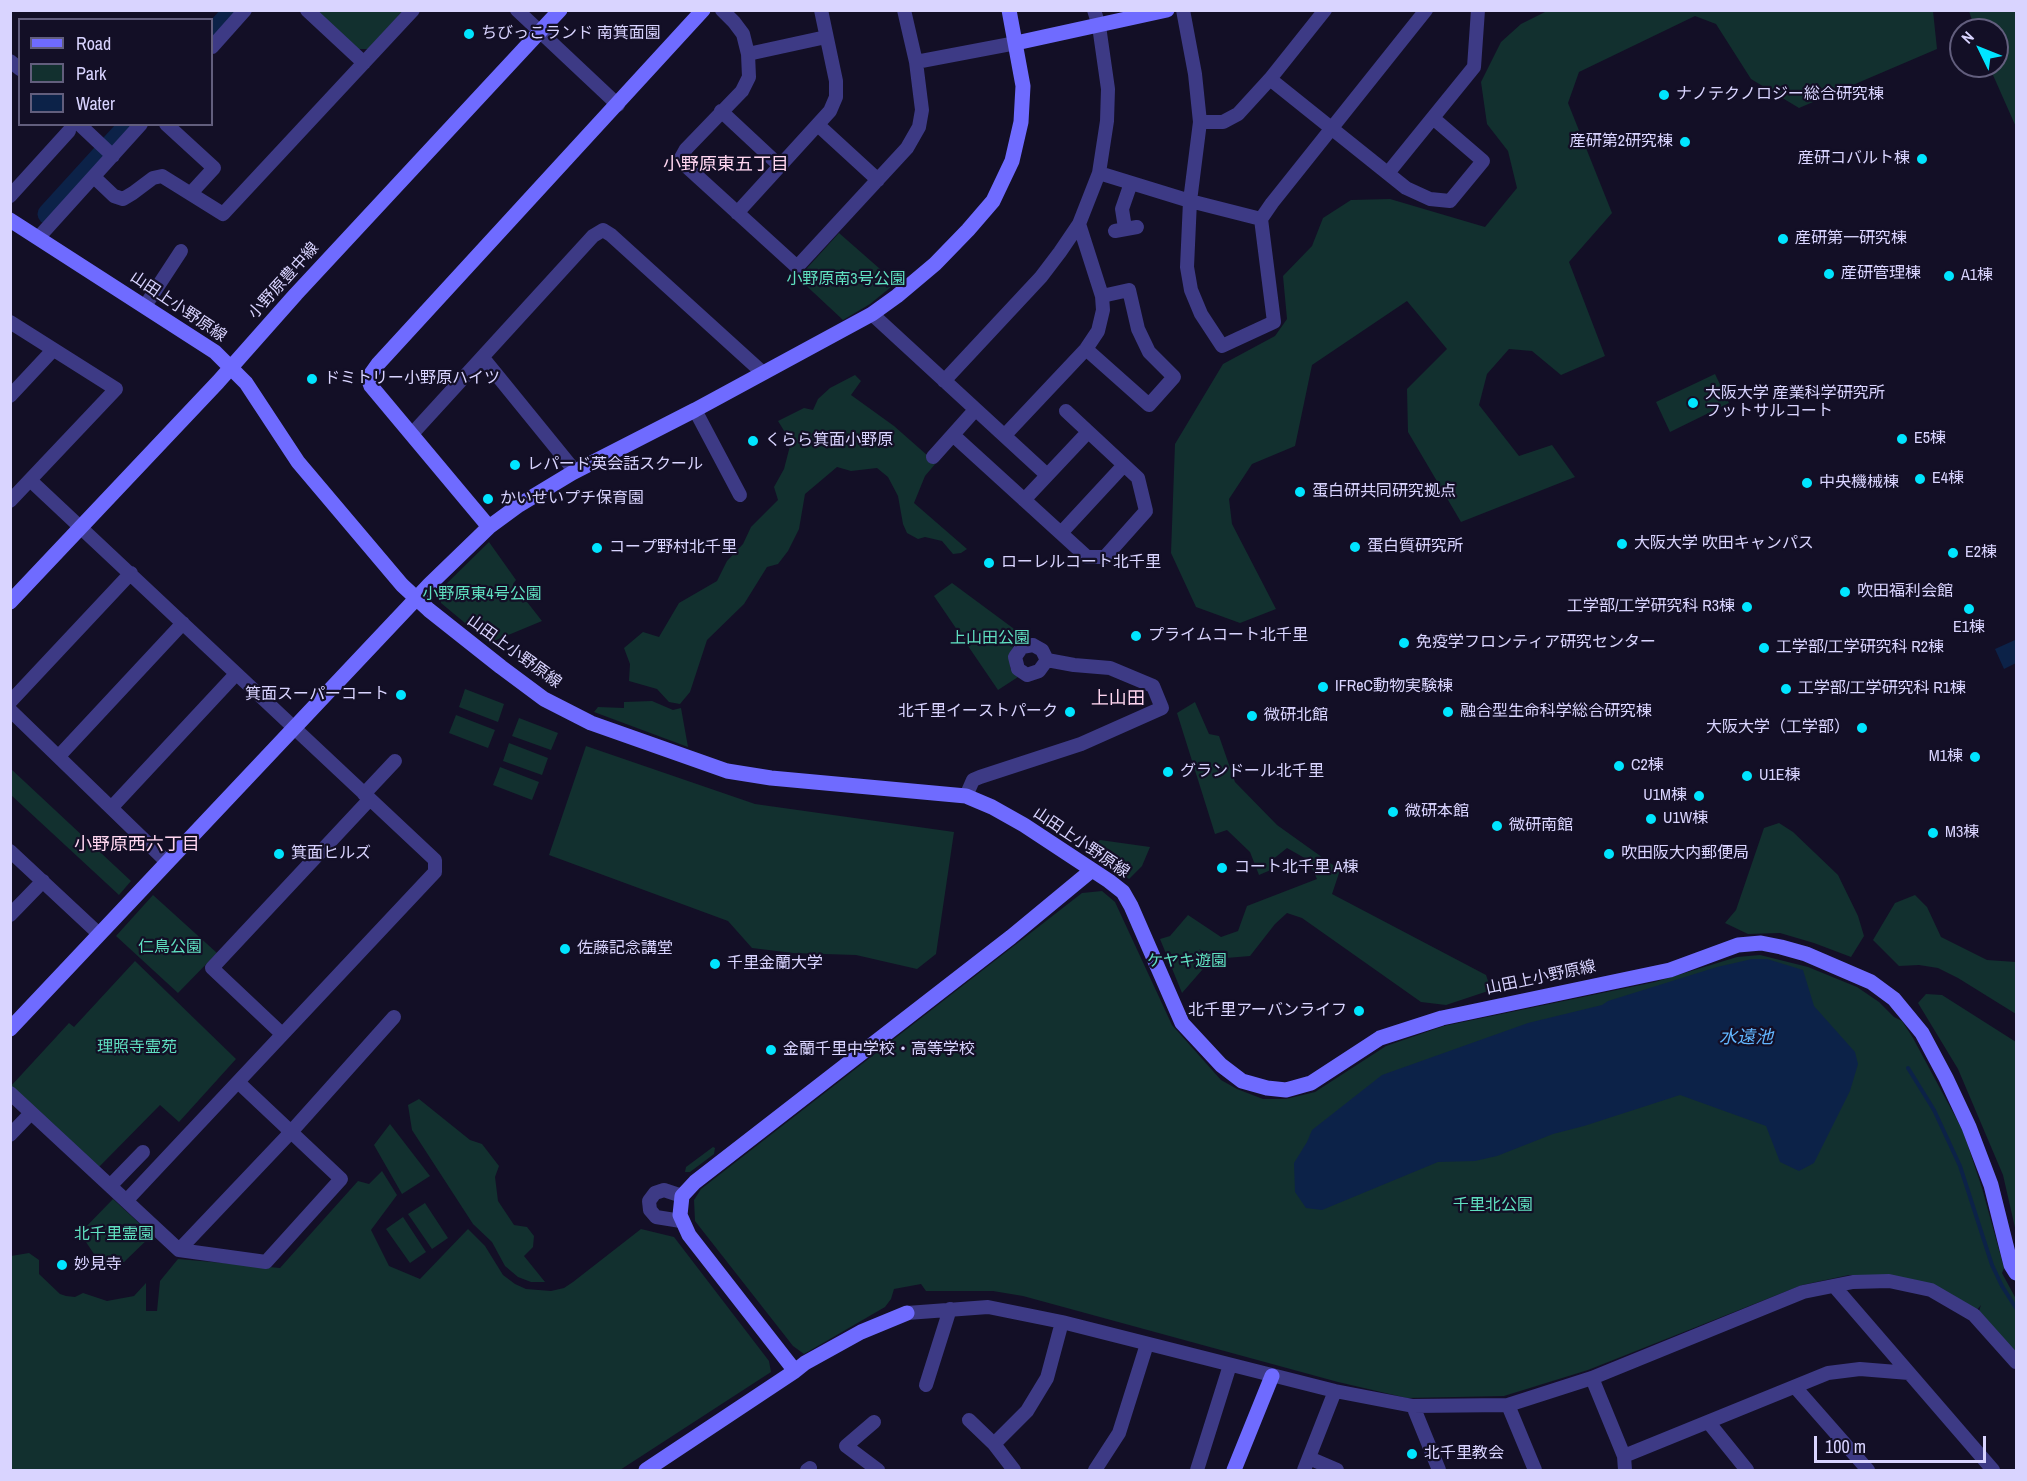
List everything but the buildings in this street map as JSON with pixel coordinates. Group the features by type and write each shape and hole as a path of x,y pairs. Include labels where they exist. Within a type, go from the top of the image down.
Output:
{"street":[{"path":"213,47 245,10"},
{"path":"307,10 364,63"},
{"path":"94,177 114,196 123,199 153,178 162,176 223,214 413,10"},
{"path":"518,10 618,105"},
{"name":"小野原豊中線","path":"10,602 231,367 560,10"},
{"path":"489,527 371,386 368,378 409,329 618,105 703,10"},
{"path":"722,10 743,34 748,54 749,77 742,91 686,149 681,158 686,166 797,267 907,148 919,127 922,110 916,62 904,10"},
{"path":"737,213 830,111 836,97 836,81 820,10"},
{"path":"10,1029 293,727 459,554 489,527 572,473 695,410 872,314 935,264 993,201 1012,161 1021,122 1023,86 1009,10"},
{"path":"944,381 1041,277 1079,224 1099,173 1107,121 1108,89 1099,26 1094,10"},
{"path":"916,62 1099,26 1167,10"},
{"path":"1183,10 1196,74 1200,122 1190,201 1187,267 1191,290 1201,314 1222,346 1274,322 1261,219 1426,10"},
{"path":"1200,122 1223,122 1238,114 1270,79 1325,10"},
{"path":"1388,173 1474,67 1478,10"},
{"path":"748,54 826,37"},
{"path":"1270,79 1406,188 1430,199 1450,201 1483,161 1433,118"},
{"path":"721,111 780,166"},
{"path":"818,125 878,180"},
{"path":"38,238 94,177 107,151 138,126"},
{"path":"168,126 214,168 191,193"},
{"path":"10,196 74,128 107,151"},
{"path":"1099,173 1190,201 1261,219"},
{"path":"1126,229 1122,209 1131,183"},
{"name":"山田上小野原線","path":"10,220 215,352 246,383 298,462 416,599 544,699 591,723 728,771 966,796 1024,825 1092,870 1123,892 1182,1023 1221,1065 1242,1081 1267,1088 1286,1090 1311,1083 1380,1038 1442,1018 1670,970 1738,945 1761,943 1781,947 1806,954 1871,981 1894,999 1922,1033 1946,1078 1969,1127 1991,1185 2011,1265 2016,1274"},
{"path":"1005,435 1086,349 1098,331 1103,310 1102,296 1079,224"},
{"path":"412,434 593,236 603,230 763,373"},
{"path":"145,306 181,251"},
{"path":"1086,349 1149,405 1174,377 1149,352 1138,329 1129,290 1102,296"},
{"path":"872,314 1047,475"},
{"path":"10,322 116,389 10,501"},
{"path":"10,396 53,350"},
{"path":"483,358 570,465 572,473"},
{"path":"695,410 740,495"},
{"path":"933,457 975,410"},
{"path":"953,435 1087,557 1105,557 1146,512 1138,478 1066,411"},
{"path":"1024,500 1088,432"},
{"path":"1061,533 1124,465"},
{"path":"30,480 435,860 435,872 126,1201"},
{"path":"10,702 131,573"},
{"path":"59,756 183,623"},
{"path":"966,796 973,780 1081,744 1162,708 1153,686 1110,668 1047,660"},
{"path":"112,807 236,674"},
{"path":"10,710 167,862"},
{"path":"282,1034 212,968 367,796 394,761"},
{"path":"10,851 99,934"},
{"path":"795,1371 689,1235 681,1221 682,1196 695,1182 1011,937 1092,870"},
{"path":"10,915 43,881"},
{"path":"179,1250 291,1132 394,1017"},
{"path":"10,1093 179,1250 266,1262 341,1179 238,1082"},
{"path":"10,1135 31,1113"},
{"path":"111,1186 143,1152"},
{"path":"681,1221 656,1217 650,1210 650,1201 655,1193 664,1190 682,1196"},
{"path":"646,1470 805,1363 861,1332 907,1313 950,1309 988,1307 1062,1322 1272,1376 1413,1406 1508,1405 1592,1378 1803,1292 1853,1282 1889,1281 1931,1290 1974,1315 2016,1362"},
{"path":"1834,1286 1993,1470"},
{"path":"926,1385 950,1309"},
{"path":"994,1444 1027,1411 1047,1378 1062,1322"},
{"path":"1095,1470 1119,1433 1147,1344"},
{"path":"1197,1470 1230,1365"},
{"path":"1624,1456 1828,1374 1860,1369 1909,1373"},
{"path":"1234,1470 1272,1376"},
{"path":"1592,1378 1624,1456 1624,1470"},
{"path":"1796,1387 1868,1470"},
{"path":"1335,1390 1306,1464 1336,1470"},
{"path":"1508,1405 1535,1470"},
{"path":"1413,1406 1439,1470"},
{"path":"969,1420 994,1444 1014,1470"},
{"path":"874,1422 846,1446 878,1470"},
{"path":"1709,1422 1747,1470"}],"green space":[{"path":"1549,10 1933,11 1937,49 1799,108 1751,79 1716,24 1695,16 1579,72 1568,103 1612,213 1569,262 1605,356 1561,375 1532,351 1509,349 1487,374 1479,405 1519,456 1552,445 1575,477 1461,522 1408,432 1407,389 1447,349 1407,301 1312,365 1295,446 1252,464 1229,499 1232,524 1276,609 1240,623 1196,607 1171,553 1175,444 1223,364 1275,336 1287,319 1283,276 1312,246 1323,218 1351,200 1390,199 1485,227 1517,188 1508,151 1487,124 1481,82 1501,42 1521,24"},
{"path":"317,11 403,11 368,49 358,49"},
{"path":"1969,11 2016,11 2016,127 1994,78 2009,78 2009,18 1971,18"},
{"name":"小野原南3号公園","path":"839,233 896,283 870,304 843,320 798,278"},
{"name":"大阪大学 産業科学研究所 フットサルコート","path":"1715,374 1729,403 1670,432 1656,402"},
{"path":"855,375 861,381 851,395 894,426 936,463 925,476 914,503 967,549 953,554 942,541 925,537 918,539 907,533 898,496 888,477 877,468 851,471 837,467 805,494 799,529 788,551 778,564 767,567 744,604 707,640 690,692 680,704 669,702 657,689 629,681 630,664 624,648 643,632 659,637 679,603 717,581 727,561 743,544 751,527 778,500 774,487 784,469 791,442 778,421 804,408 813,410 818,399 830,388"},
{"name":"小野原東4号公園","path":"489,542 516,580 513,584 542,621 489,643 441,603 440,590"},
{"name":"上山田公園","path":"952,583 1025,637 1014,644 1010,655 1010,668 1018,677 998,690 934,596"},
{"path":"465,689 504,704 498,722 459,707"},
{"path":"652,701 673,710 681,708 688,747 594,712 598,707 624,708 624,702"},
{"name":"ケヤキ遊園","path":"1195,702 1209,734 1219,736 1235,782 1277,825 1340,870 1332,894 1486,975 1491,990 1446,1005 1421,1002 1302,918 1287,913 1275,924 1250,956 1214,959 1199,949 1209,962 1182,993 1160,939 1170,936 1188,915 1221,937 1238,931 1247,906 1317,879 1308,860 1287,848 1272,860 1273,869 1259,875 1250,852 1227,830 1215,834 1177,713"},
{"path":"456,715 495,730 488,748 449,733"},
{"path":"519,718 558,733 551,750 512,736"},
{"path":"509,743 548,758 542,775 503,761"},
{"path":"586,746 755,804 954,832 936,954 917,969 856,955 793,953 752,948 728,921 549,855"},
{"path":"500,767 539,782 532,800 493,785"},
{"path":"10,768 131,881 119,895 11,795"},
{"path":"1779,823 1793,832 1838,875 1858,916 1864,936 1851,957 1780,933 1748,934 1725,923 1736,910 1764,828"},
{"path":"1100,840 1150,847 1142,866 1129,879 1088,851"},
{"name":"千里北公園","path":"1102,891 1115,902 1172,1025 1221,1080 1263,1099 1286,1099 1315,1092 1386,1046 1444,1026 1655,982 1737,957 1760,955 1808,967 1857,987 1902,1021 1963,1131 1982,1188 2004,1268 2002,1273 2016,1299 2016,1353 1979,1311 1981,1305 1977,1310 1891,1275 1849,1275 1802,1285 1588,1370 1504,1396 1407,1398 1338,1382 1023,1296 993,1291 926,1291 921,1284 894,1289 885,1307 804,1354 793,1346 695,1221 694,1200 701,1189 1082,893"},
{"name":"仁鳥公園","path":"153,895 217,953 178,993 116,936"},
{"path":"1915,895 1927,907 1941,937 1987,960 2016,962 2016,1014 1938,968 1919,965 1899,966 1873,940 1895,903"},
{"name":"理照寺霊苑","path":"135,961 236,1059 179,1122 160,1105 98,1168 11,1086 69,1023 74,1027"},
{"path":"1926,994 1942,995 2016,1042 2016,1232 2003,1175 1958,1069 1918,1003"},
{"path":"419,1099 470,1140 482,1144 499,1166 495,1177 498,1201 514,1225 527,1227 534,1236 533,1247 524,1256 545,1282 531,1282 518,1277 505,1266 492,1242 473,1224 412,1130 408,1105"},
{"path":"390,1124 430,1176 402,1194 374,1145"},
{"path":"713,1147 715,1148 714,1154 690,1172 685,1172 686,1167"},
{"path":"382,1171 397,1195 371,1230 389,1266 420,1279 468,1229 485,1246 503,1275 515,1284 526,1289 551,1291 564,1288 573,1282 641,1229 674,1237 769,1361 771,1372 620,1470 11,1470 11,1256 29,1253 39,1260 39,1274 60,1294 66,1296 75,1297 83,1293 107,1301 134,1296 146,1283 146,1311 157,1311 160,1281 178,1259 280,1268 358,1181 369,1184"},
{"name":"北千里霊園","path":"113,1199 152,1235 124,1262 102,1266 80,1233"},
{"path":"425,1203 448,1238 432,1249 408,1214"},
{"path":"403,1217 426,1252 410,1263 386,1229"}],"water":[{"path":"2015,640 2016,663 2004,669 1995,649"},
{"name":"水遠池","path":"1752,959 1767,959 1803,970 1814,1006 1855,1052 1858,1064 1850,1091 1814,1163 1799,1171 1780,1162 1766,1126 1680,1095 1553,1134 1497,1156 1475,1161 1438,1162 1322,1210 1306,1208 1295,1192 1294,1163 1312,1130 1382,1075 1528,1023 1602,1005 1608,1001 1717,967"}],"waterway":[{"path":"213,34 234,10"},
{"path":"48,214 128,126"},
{"path":"1908,1068 1934,1110 1960,1166 1992,1265 2016,1308"}],"place":[{"name":"ちびっこランド 南箕面園","path":"469,34"},
{"name":"ナノテクノロジー総合研究棟","path":"1664,95"},
{"name":"産研第2研究棟","path":"1685,142"},
{"name":"産研コバルト棟","path":"1922,159"},
{"name":"産研第一研究棟","path":"1783,239"},
{"name":"産研管理棟","path":"1829,274"},
{"name":"A1棟","path":"1949,276"},
{"name":"ドミトリー小野原ハイツ","path":"312,379"},
{"name":"大阪大学 産業科学研究所 フットサルコート","path":"1693,403"},
{"name":"E5棟","path":"1902,439"},
{"name":"くらら箕面小野原","path":"753,441"},
{"name":"レパード英会話スクール","path":"515,465"},
{"name":"E4棟","path":"1920,479"},
{"name":"中央機械棟","path":"1807,483"},
{"name":"蛋白研共同研究拠点","path":"1300,492"},
{"name":"かいせいプチ保育園","path":"488,499"},
{"name":"大阪大学 吹田キャンパス","path":"1622,544"},
{"name":"蛋白質研究所","path":"1355,547"},
{"name":"コープ野村北千里","path":"597,548"},
{"name":"E2棟","path":"1953,553"},
{"name":"ローレルコート北千里","path":"989,563"},
{"name":"吹田福利会館","path":"1845,592"},
{"name":"工学部/工学研究科 R3棟","path":"1747,607"},
{"name":"E1棟","path":"1969,609"},
{"name":"プライムコート北千里","path":"1136,636"},
{"name":"免疫学フロンティア研究センター","path":"1404,643"},
{"name":"工学部/工学研究科 R2棟","path":"1764,648"},
{"name":"IFReC動物実験棟","path":"1323,687"},
{"name":"工学部/工学研究科 R1棟","path":"1786,689"},
{"name":"箕面スーパーコート","path":"401,695"},
{"name":"北千里イーストパーク","path":"1070,712"},
{"name":"融合型生命科学総合研究棟","path":"1448,712"},
{"name":"微研北館","path":"1252,716"},
{"name":"大阪大学（工学部）","path":"1862,728"},
{"name":"M1棟","path":"1975,757"},
{"name":"C2棟","path":"1619,766"},
{"name":"グランドール北千里","path":"1168,772"},
{"name":"U1E棟","path":"1747,776"},
{"name":"U1M棟","path":"1699,796"},
{"name":"微研本館","path":"1393,812"},
{"name":"U1W棟","path":"1651,819"},
{"name":"微研南館","path":"1497,826"},
{"name":"M3棟","path":"1933,833"},
{"name":"箕面ヒルズ","path":"279,854"},
{"name":"吹田阪大内郵便局","path":"1609,854"},
{"name":"コート北千里 A棟","path":"1222,868"},
{"name":"佐藤記念講堂","path":"565,949"},
{"name":"千里金蘭大学","path":"715,964"},
{"name":"北千里アーバンライフ","path":"1359,1011"},
{"name":"金蘭千里中学校・高等学校","path":"771,1050"},
{"name":"妙見寺","path":"62,1265"},
{"name":"北千里教会","path":"1412,1454"}],"district":[{"name":"小野原東五丁目","path":"726,165"},
{"name":"上山田","path":"1118,699"},
{"name":"小野原西六丁目","path":"137,845"}]}
